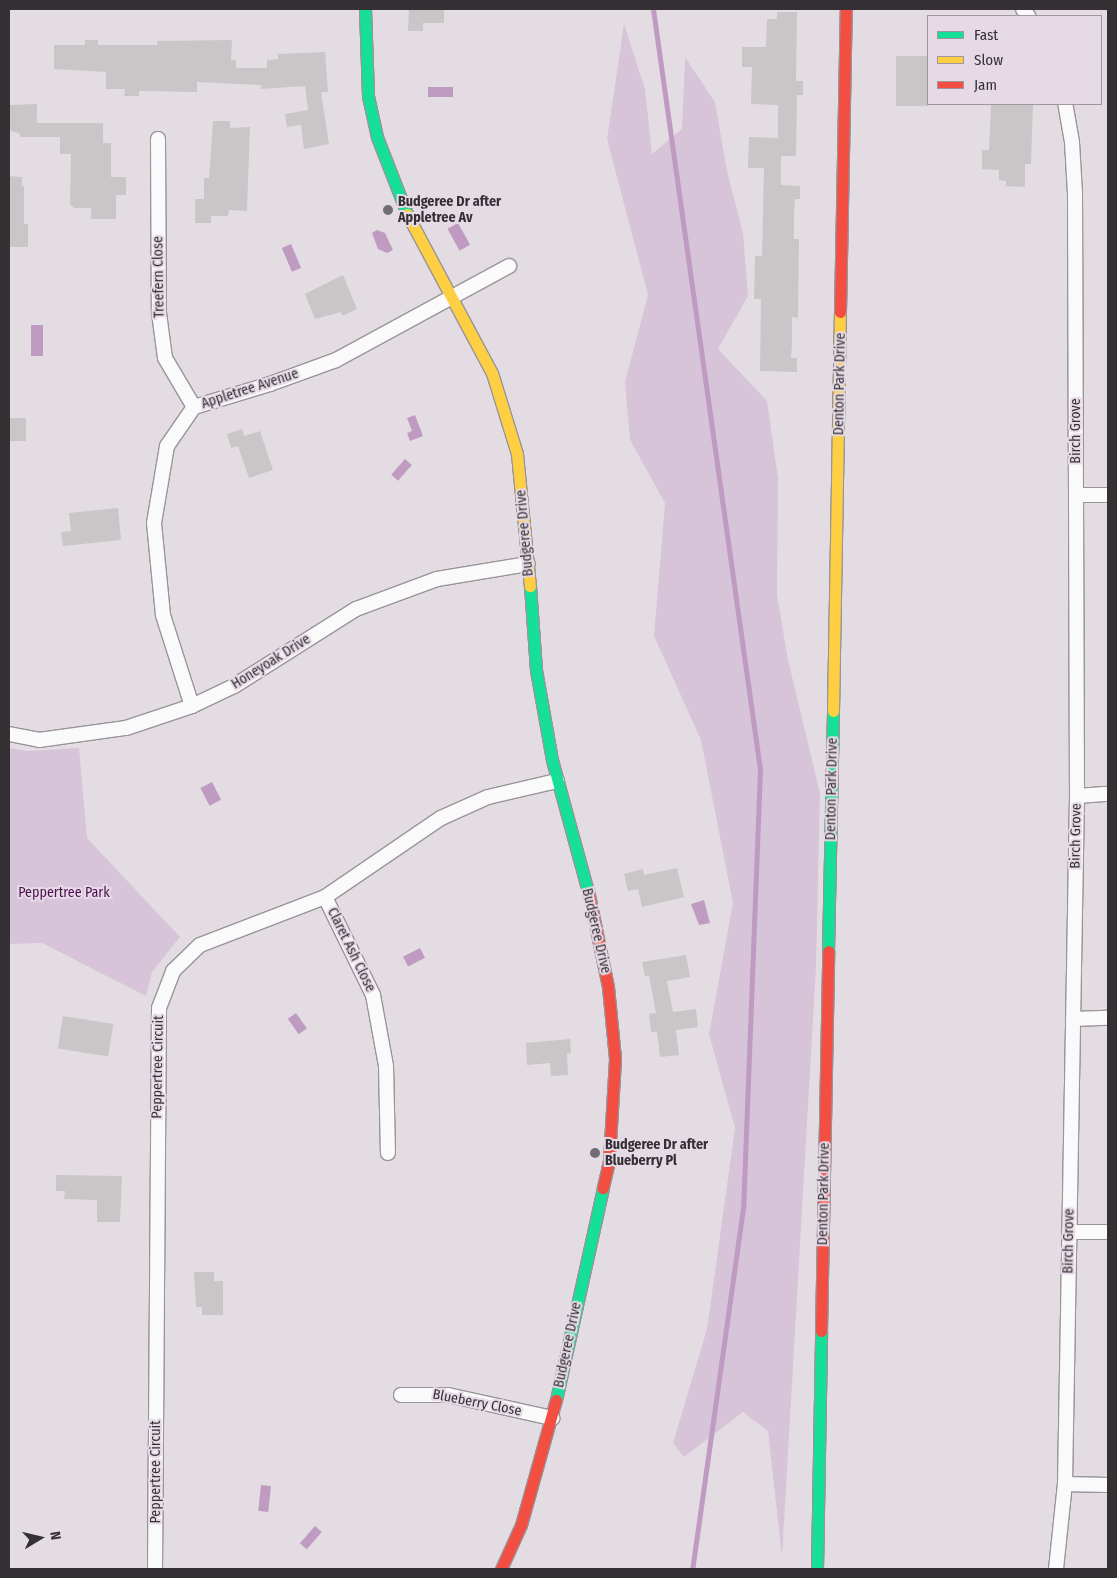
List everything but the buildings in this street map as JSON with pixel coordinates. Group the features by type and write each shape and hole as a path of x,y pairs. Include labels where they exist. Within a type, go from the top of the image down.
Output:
{"street":[{"name":"Budgeree Drive","path":"365,9 368,96 377,137 409,218 492,373 506,410 523,500 536,670 557,781 590,899 608,987 615,1059 609,1161 552,1418 522,1525 501,1569"},
{"name":"Denton Park Drive","path":"817,1569 846,9"},
{"name":"Birch Grove","path":"1056,1569 1065,1484 1076,796 1075,194 1072,142 1065,105"},
{"name":"Treefern Close","path":"158,139 160,322 164,358 194,407"},
{"path":"452,297 509,266"},
{"name":"Appletree Avenue","path":"192,706 163,615 154,523 167,446 194,407 270,384 336,360 452,297"},
{"path":"1076,495 1108,495"},
{"name":"Honeyoak Drive","path":"9,734 39,740 126,728 192,706 234,686 356,609 437,578 528,564"},
{"name":"Peppertree Circuit","path":"155,1569 159,1008 173,971 200,945 325,897 442,818 488,797 557,781"},
{"path":"1076,796 1108,794"},
{"name":"Claret Ash Close","path":"325,897 373,995 386,1066 388,1153"},
{"path":"1073,1019 1108,1018"},
{"path":"1069,1232 1108,1232"},
{"name":"Blueberry Close","path":"401,1395 448,1395 552,1418"},
{"path":"1065,1484 1108,1485"}],"green space":[{"path":"624,24 645,89 652,154 682,129 685,57 715,102 727,171 743,233 748,296 718,349 767,401 778,478 777,595 788,660 820,793 816,967 782,1557 768,1431 743,1412 684,1457 673,1443 707,1329 735,1128 709,1034 733,903 701,740 654,636 665,503 630,440 625,382 648,295 607,139"},
{"name":"Peppertree Park","path":"9,748 27,751 79,748 87,838 180,937 152,972 146,996 42,943 9,944"}],"shaded area":[{"path":"428,87 453,87 453,97 428,97"},
{"path":"458,223 470,245 460,251 448,229"},
{"path":"377,230 385,233 393,250 387,253 378,249 372,233"},
{"path":"291,244 301,268 292,272 282,248"},
{"path":"31,325 43,325 43,356 31,356"},
{"path":"415,415 423,436 410,441 407,433 412,431 407,418"},
{"path":"405,459 412,465 398,481 391,475"},
{"path":"212,782 221,800 209,806 200,788"},
{"path":"704,900 710,923 699,925 691,904"},
{"path":"420,948 425,958 408,966 403,957"},
{"path":"296,1013 307,1029 299,1034 288,1019"},
{"path":"261,1485 271,1486 268,1512 258,1511"},
{"path":"315,1526 322,1532 307,1549 300,1543"}],"waterway":[{"path":"653,9 760,769 743,1208 692,1569"}],"traffic: fast":[{"path":"365,9 368,96 377,137 407,214"},
{"path":"530,586 536,670 552,760 589,895"},
{"path":"828,951 833,711"},
{"path":"556,1400 603,1188"},
{"path":"817,1569 821,1331"}],"traffic: slow":[{"path":"407,214 492,373 517,454 530,586"},
{"path":"833,711 840,312"}],"traffic: jam":[{"path":"840,312 846,9"},
{"path":"589,895 608,987 615,1059 609,1161 603,1188"},
{"path":"821,1331 828,951"},
{"path":"501,1569 521,1525 556,1400"}],"place":[{"name":"Budgeree Dr after Appletree Av","path":"388,210"},
{"name":"Budgeree Dr after Blueberry Pl","path":"595,1153"}]}
